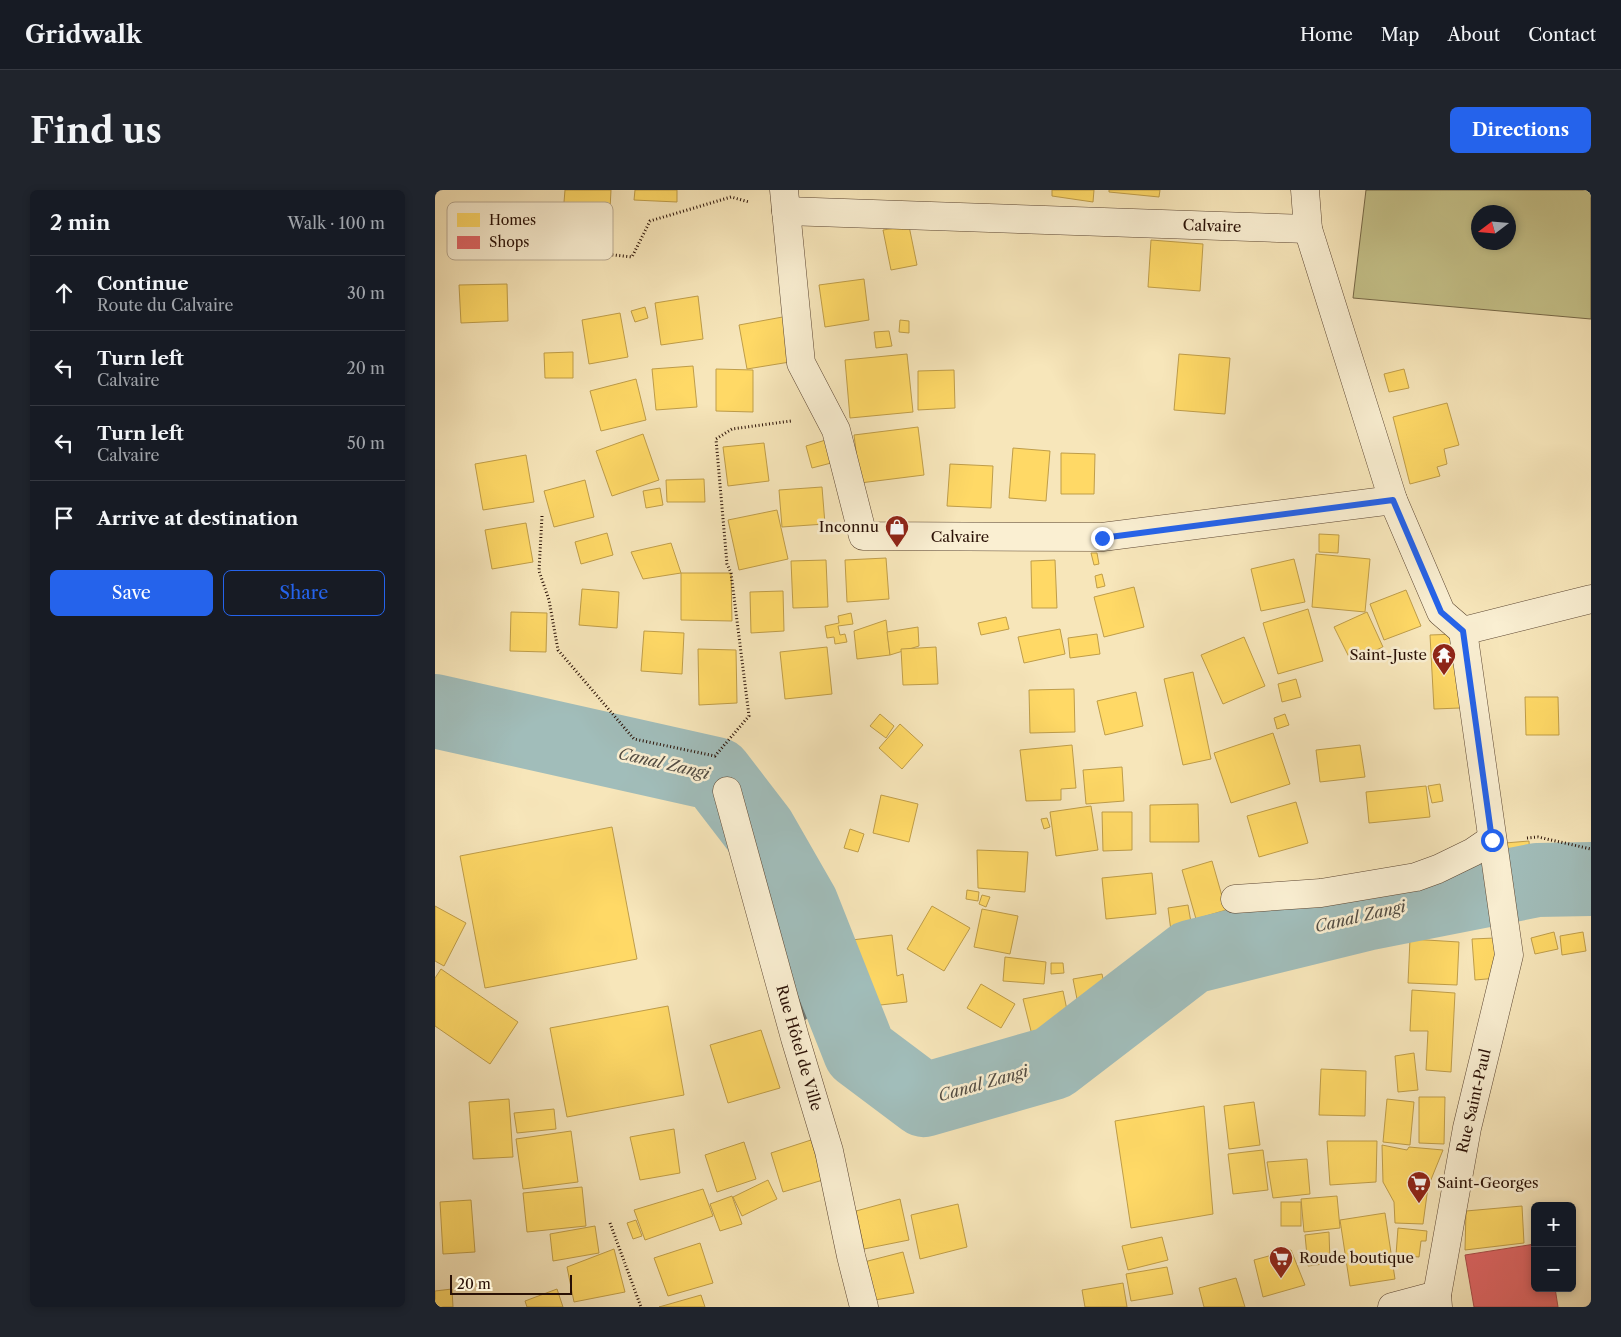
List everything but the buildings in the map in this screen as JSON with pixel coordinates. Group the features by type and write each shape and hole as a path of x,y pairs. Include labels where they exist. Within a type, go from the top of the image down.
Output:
{"street":[{"path":"1235,899 1321,893 1416,877 1473,852 1492,840 1463,631 1441,612 1393,500 1308,229 1305,190"},
{"name":"Calvaire","path":"1308,229 785,200 801,363 820,403 836,430 863,536 1102,538 1393,500"},
{"path":"1463,631 1591,599"},
{"name":"Rue Hôtel de Ville","path":"727,791 795,1038 829,1151 851,1256 864,1307"},
{"name":"Rue Saint-Paul","path":"1437,1301 1467,1128 1509,955 1492,840"},
{"path":"1392,1307 1437,1301"}],"path":[{"path":"613,256 632,258 651,221 659,218 731,197 785,200"},
{"path":"542,516 539,571 549,600 558,650 634,739 715,756 749,716 731,572 727,564 716,439 732,429 800,420 820,403"},
{"path":"1492,840 1538,837 1591,850"},
{"path":"610,1223 641,1307"}],"shaded area":[{"path":"1366,190 1591,190 1591,319 1353,298"}],"waterway":[{"name":"Canal Zangi","path":"435,711 716,774 759,830 802,905 860,1052 924,1100 1053,1063 1191,957 1365,914 1537,880 1591,879"},
{"path":"759,830 802,1015"}],"place":[{"name":"Inconnu","path":"897,548"},
{"name":"Saint-Juste","path":"1444,676"},
{"name":"Saint-Georges","path":"1419,1204"},
{"name":"Roude boutique","path":"1281,1279"}],"route":[{"path":"1102,538 1393,500 1441,612 1463,631 1492,840"}]}
